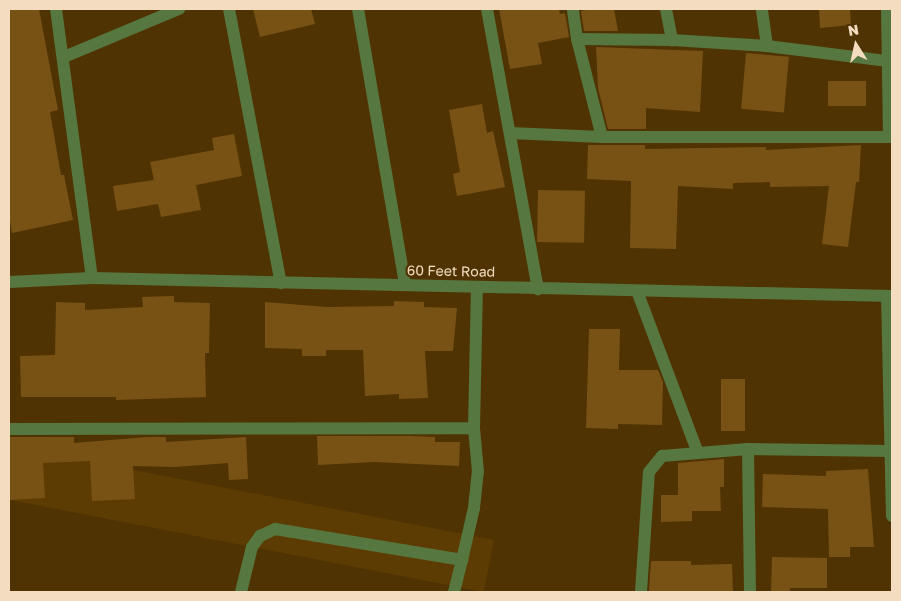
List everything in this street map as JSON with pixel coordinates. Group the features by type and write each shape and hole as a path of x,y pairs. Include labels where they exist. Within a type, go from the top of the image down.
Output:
{"street":[{"path":"56,9 64,57 92,278"},
{"path":"64,57 178,9"},
{"path":"229,9 281,282"},
{"path":"358,9 405,285"},
{"path":"487,9 538,288"},
{"path":"573,9 577,38 602,136"},
{"path":"666,9 672,40"},
{"path":"762,9 768,46"},
{"path":"510,133 602,136 891,137 887,9"},
{"path":"577,38 672,40 768,46 888,61"},
{"name":"60 Feet Road","path":"9,282 92,278 889,296"},
{"path":"454,592 474,508 478,472 474,428 477,287"},
{"path":"637,291 698,453"},
{"path":"889,296 892,516"},
{"path":"9,429 474,428"},
{"path":"641,592 649,472 662,456 748,449 890,451"},
{"path":"748,449 750,592"},
{"path":"241,592 252,547 260,536 275,529 462,560"}],"shaded area":[{"path":"22,448 494,540 484,592 12,500"}],"building":[{"path":"9,9 39,9 58,110 50,112 61,175 64,175 73,220 12,233 9,215"},
{"path":"253,9 311,9 315,24 260,37"},
{"path":"499,9 559,9 560,14 565,13 569,37 538,43 542,64 510,69"},
{"path":"614,9 618,31 584,31 581,11"},
{"path":"819,9 850,9 851,25 820,28"},
{"path":"596,47 703,51 700,112 646,108 646,129 608,129 598,88"},
{"path":"746,53 789,57 784,113 741,109"},
{"path":"828,81 866,81 866,106 828,106"},
{"path":"482,104 487,133 493,131 505,187 457,196 453,174 460,172 449,110"},
{"path":"234,134 242,176 196,185 201,210 161,217 158,204 117,211 113,186 154,180 150,162 214,150 212,138"},
{"path":"588,145 645,145 645,149 766,147 766,150 861,145 859,182 856,182 848,247 822,244 829,186 770,187 770,182 733,183 733,189 678,186 676,249 630,248 631,181 587,179"},
{"path":"538,190 585,191 584,243 537,242"},
{"path":"174,296 174,302 210,303 209,353 205,353 206,397 116,400 116,397 21,397 20,356 55,355 56,302 85,303 85,310 143,307 142,297"},
{"path":"394,301 424,302 424,307 457,308 453,351 425,351 428,398 399,399 399,394 365,396 363,350 326,350 326,356 302,356 302,349 265,348 265,302 326,307 394,306"},
{"path":"589,329 620,329 619,370 658,370 663,382 662,425 618,424 618,429 586,428"},
{"path":"721,379 745,379 745,431 721,431"},
{"path":"317,436 435,437 435,442 460,442 459,466 374,462 318,465"},
{"path":"9,437 74,437 74,443 147,437 166,437 166,442 246,437 248,479 229,480 228,463 175,467 133,466 135,499 92,501 90,461 43,463 45,498 9,500"},
{"path":"724,459 724,487 720,487 721,511 692,511 692,521 661,522 661,495 678,495 678,463"},
{"path":"868,469 874,547 850,547 850,557 829,557 828,509 762,507 763,474 826,476 826,471"},
{"path":"772,557 827,558 827,588 790,588 790,592 771,592"},
{"path":"651,561 691,561 691,565 732,564 733,592 649,591"}]}
